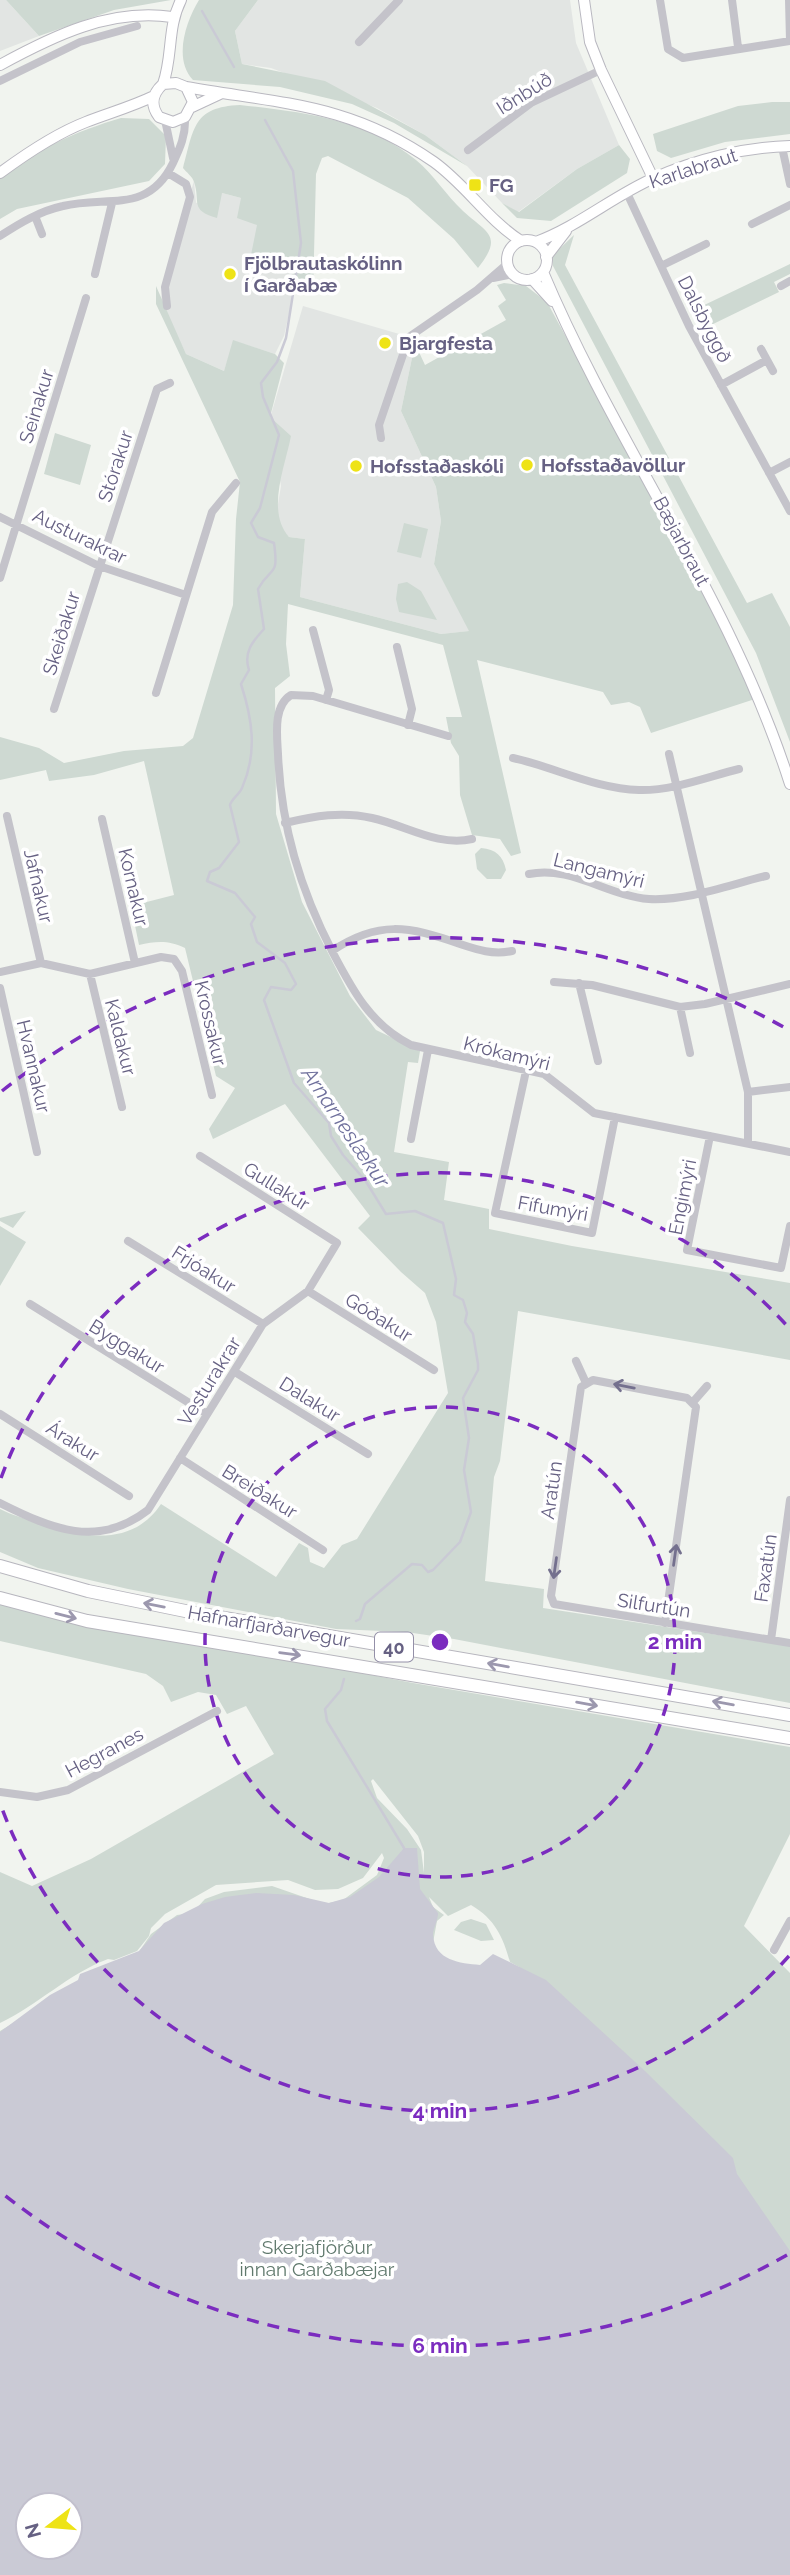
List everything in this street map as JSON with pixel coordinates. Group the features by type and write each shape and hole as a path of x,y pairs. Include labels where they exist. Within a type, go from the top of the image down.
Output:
{"main road":[{"name":"Hafnarfjarðarvegur","path":"0,1566 75,1588 195,1613 790,1715"},
{"name":"Hafnarfjarðarvegur","path":"0,1598 87,1621 790,1738"}],"street":[{"path":"0,173 52,138 87,122 124,111 153,96 163,84 169,65 172,17 181,0"},
{"path":"359,42 398,0"},
{"path":"584,0 590,42 653,178"},
{"path":"660,0 666,43 674,55 690,57 738,47 790,41 789,0"},
{"path":"732,0 738,47"},
{"path":"0,65 54,37 112,18 136,13 172,17"},
{"path":"0,81 32,63 80,42 137,26"},
{"path":"26,51 32,63"},
{"path":"0,236 35,215 65,205 112,203 150,191 168,173 186,132 190,93 181,85 169,65"},
{"name":"Iðnbúð","path":"468,150 531,103 601,70"},
{"path":"163,84 310,106 385,133 437,164 505,230 521,241 536,242 547,257 542,272 532,279 523,280 513,275 507,264"},
{"path":"124,111 155,112 165,121 173,122 222,93"},
{"path":"153,96 155,112"},
{"path":"165,121 174,161"},
{"path":"786,146 790,184"},
{"name":"Karlabraut","path":"536,242 565,231 653,178 708,159 753,149 786,146"},
{"path":"167,306 165,287 190,197 186,184 168,173"},
{"name":"Dalsbyggð","path":"627,193 721,385 790,511"},
{"path":"95,274 112,203"},
{"path":"752,225 790,205"},
{"path":"35,215 42,234"},
{"path":"381,438 379,425 409,337 493,278 507,264 511,248 505,230"},
{"name":"Karlabraut","path":"547,257 565,231"},
{"path":"511,248 521,241"},
{"name":"Dalsbyggð","path":"661,266 706,244"},
{"name":"Bæjarbraut","path":"542,272 557,306 744,661 790,784"},
{"path":"493,278 513,275"},
{"name":"Bæjarbraut","path":"532,279 557,306"},
{"path":"781,286 790,281"},
{"name":"Seinakur","path":"0,578 86,298"},
{"name":"Dalsbyggð","path":"761,349 773,371"},
{"name":"Dalsbyggð","path":"721,385 767,360"},
{"name":"Stórakur","path":"99,566 157,390 170,383"},
{"path":"769,473 790,462"},
{"path":"156,693 212,512 236,483"},
{"name":"Austurakrar","path":"0,517 17,523 99,566 186,595"},
{"name":"Skeiðakur","path":"54,709 99,566"},
{"path":"313,630 329,690 326,700"},
{"path":"397,647 412,709 408,725"},
{"name":"Krókamýri","path":"448,736 326,700 292,695 281,706 278,749 285,823 304,895 361,1003 375,1020 401,1040 428,1050 544,1074 555,1080 589,1111 790,1152"},
{"path":"669,754 729,998 748,1092 748,1143"},
{"path":"513,758 600,784 636,790 677,784 739,769"},
{"path":"285,823 322,815 344,815 372,818 455,843 472,839"},
{"name":"Jafnakur","path":"7,816 41,963"},
{"name":"Kornakur","path":"102,819 135,963"},
{"name":"Langamýri","path":"529,874 548,871 650,899 766,877"},
{"path":"332,951 351,937 395,928 428,933 486,952 512,951"},
{"name":"Krossakur","path":"90,975 167,957 181,968 212,1095"},
{"path":"0,972 41,963 90,975"},
{"name":"Kaldakur","path":"90,975 122,1107"},
{"path":"554,982 579,984 680,1007 790,984"},
{"path":"579,984 598,1060"},
{"name":"Hvannakur","path":"0,988 37,1152"},
{"path":"680,1007 690,1053"},
{"path":"411,1139 428,1050"},
{"name":"Fífumýri","path":"526,1071 495,1213 592,1233 615,1117"},
{"path":"748,1092 790,1087"},
{"name":"Engimýri","path":"710,1136 687,1250 781,1268 790,1226"},
{"name":"Gullakur","path":"200,1156 337,1243"},
{"name":"Frjóakur","path":"128,1241 263,1324"},
{"name":"Vesturakrar","path":"0,1503 69,1530 88,1533 106,1532 128,1525 148,1510 263,1324 308,1291 337,1243"},
{"name":"Góðakur","path":"308,1291 434,1370"},
{"name":"Byggakur","path":"30,1304 207,1414"},
{"path":"576,1361 586,1383 593,1380 693,1402"},
{"name":"Dalakur","path":"235,1372 368,1454"},
{"name":"Aratún","path":"554,1604 551,1596 581,1387 586,1383"},
{"path":"693,1402 707,1385"},
{"path":"665,1623 696,1410 693,1402"},
{"name":"Árakur","path":"0,1414 129,1496"},
{"name":"Breiðakur","path":"180,1458 323,1550"},
{"name":"Faxatún","path":"771,1640 790,1500"},
{"name":"Silfurtún","path":"554,1604 790,1643"},
{"name":"Hegranes","path":"0,1792 37,1797 68,1790 217,1710"},
{"path":"774,1950 790,1921"}],"shaded area":[{"path":"0,0 6,0 39,36 0,51"},
{"path":"258,0 570,0 576,43 619,145 577,169 518,212 502,203 467,166 425,135 377,108 271,68 242,64 235,31"},
{"name":"Fjölbrautaskólinn í Garðabæ","path":"194,181 196,203 222,193 241,198 257,225 295,264 284,336 275,354 234,341 224,371 186,354 161,303 162,285"},
{"name":"Hofsstaðaskóli","path":"303,306 413,338 418,350 412,358 401,411 436,487 441,521 434,564 470,631 441,634 300,597 305,539 289,537 280,527 277,510 281,486 270,418"},
{"name":"Skerjafjörður innan Garðabæjar","path":"404,1848 417,1848 420,1889 438,1913 433,1935 438,1950 443,1955 464,1963 480,1965 493,1954 546,1980 645,2071 733,2158 737,2174 790,2251 790,2575 0,2575 0,2032 50,1995 78,1980 80,1974 139,1951 164,1923 202,1904 225,1897 256,1893 294,1895 329,1903 350,1897 379,1877"}],"green space":[{"path":"6,0 171,0 114,10 39,36"},
{"path":"199,0 258,0 235,31 242,64 325,81 425,135 467,166 394,123 352,104 280,87 193,80 187,71 183,51 186,29"},
{"path":"790,102 790,134 725,142 671,158 657,151 653,134 738,106"},
{"path":"240,105 310,115 355,126 397,146 416,160 457,205 485,230 491,241 486,257 478,268 454,239 408,198 328,156 322,158 316,174 313,295 292,289 295,264 251,255 257,225 237,218 241,198 222,193 217,218 208,215 199,208 193,180 183,168 193,131 204,115 213,110"},
{"path":"121,118 149,119 166,136 165,164 149,181 17,209 0,219 0,178 28,158 58,142"},
{"path":"619,145 630,159 627,173 551,221 517,218 502,203 519,212 577,169"},
{"path":"574,235 565,265 747,603 772,593 790,627 790,742 756,653 553,266 552,256"},
{"path":"790,264 790,274 774,282 779,292 707,327 698,308"},
{"path":"504,283 526,286 547,302 707,596 755,699 651,733 640,707 629,702 611,705 603,692 477,660 521,853 511,856 500,839 472,835 460,795 459,756 451,743 446,717 462,717 443,645 288,604 286,644 290,676 275,688 276,814 302,902 350,996 376,1030 420,1051 418,1063 408,1062 394,1152 449,1162 444,1200 489,1209 489,1229 790,1283 790,1360 518,1311 500,1461 494,1477 485,1581 544,1589 543,1608 790,1646 790,1703 454,1639 406,1632 336,1629 128,1589 38,1568 0,1552 0,1509 70,1532 104,1536 135,1528 149,1518 161,1504 276,1577 299,1543 308,1548 310,1562 324,1568 342,1545 357,1539 448,1393 436,1322 425,1293 358,1228 370,1216 285,1104 213,1139 209,1129 235,1088 216,1076 185,948 162,942 139,945 131,906 174,895 144,761 94,775 49,781 46,770 0,780 0,737 39,748 64,763 124,751 183,746 193,738 233,605 240,482 156,304 156,286 186,354 224,371 233,340 275,354 284,363 270,417 291,436 278,502 282,526 289,537 305,539 300,597 441,634 469,631 434,564 441,521 436,487 401,411 412,358 418,350 425,365 506,320 498,306 506,300 497,285"},
{"path":"55,433 91,445 80,485 44,474"},
{"path":"404,523 428,529 421,558 397,552"},
{"path":"407,582 421,591 437,620 399,612 396,599 398,584"},
{"path":"481,848 491,850 501,857 506,870 501,879 487,879 477,869 475,854"},
{"path":"26,1211 13,1228 0,1221 0,1218"},
{"path":"0,1226 26,1242 0,1286"},
{"name":"Skerjafjörður innan Garðabæjar","path":"0,1604 413,1683 790,1747 790,1834 744,1926 790,1973 790,2575 0,2575 0,2031 60,1995 132,1962 151,1934 177,1915 192,1913 205,1899 224,1892 272,1886 324,1904 343,1900 377,1875 384,1858 382,1853 363,1878 338,1889 315,1890 288,1880 216,1885 165,1914 151,1928 149,1936 137,1951 93,1965 0,2023 0,1872 32,1886 91,1859 274,1754 246,1706 227,1714 216,1695 198,1692 171,1702 163,1686 146,1674 0,1641","holes":["373,1779 418,1836 424,1852 424,1873 421,1850 407,1829 377,1798 371,1781","429,1897 448,1916 471,1905 479,1910 497,1929 510,1962 519,1967 451,1971 432,1948 437,1921 444,1915 433,1907"]},
{"path":"471,1919 486,1924 494,1940 481,1941 454,1930 461,1922"}],"waterway":[{"name":"Arnarneslækur","path":"202,11 234,67"},
{"name":"Arnarneslækur","path":"265,120 293,171 301,243 286,338 277,362 261,383 263,397 279,435 260,508 251,523 258,537 274,543 275,567 258,589 264,629 250,647 247,658 249,670 241,684 248,710 252,748 242,788 230,805 239,842 219,868 210,872 207,881 235,893 255,917 251,924 257,942 285,963 296,984 291,990 271,987 264,1000 294,1083 329,1123 331,1136 343,1155 365,1180 386,1214 415,1211 443,1223 456,1279 454,1295 463,1300 467,1313 465,1322 473,1334 478,1364 478,1370 463,1398 469,1438 464,1470 471,1512 460,1542 433,1570 428,1572 422,1565 412,1564 365,1604 360,1619 356,1621"},
{"name":"Arnarneslækur","path":"344,1679 341,1690 325,1709 327,1721 404,1848"}],"place":[{"name":"FG","path":"475,185"},
{"name":"Fjölbrautaskólinn í Garðabæ","path":"230,274"},
{"name":"Bjargfesta","path":"385,343"},
{"name":"Hofsstaðavöllur","path":"527,465"},
{"name":"Hofsstaðaskóli","path":"356,466"}]}
